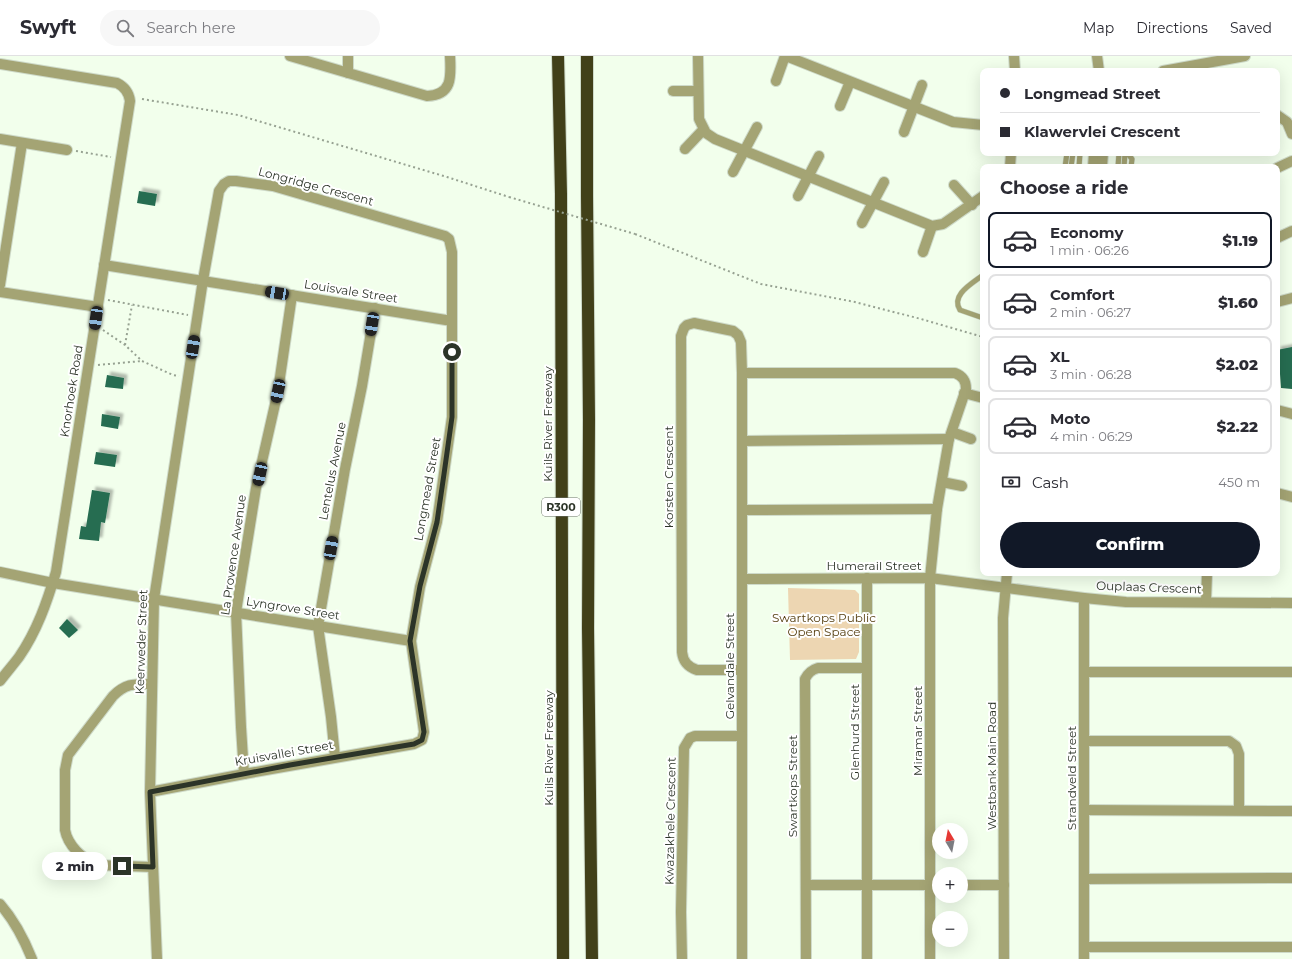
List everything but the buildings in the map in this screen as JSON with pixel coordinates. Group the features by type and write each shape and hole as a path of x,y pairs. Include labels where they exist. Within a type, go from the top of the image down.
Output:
{"highway":[{"name":"Kuils River Freeway","path":"558,56 561,194 563,959"},
{"name":"R300","path":"587,56 589,419 588,628 592,959"}],"street":[{"path":"290,56 427,96 433,96 447,88 450,74 450,56"},
{"path":"348,56 348,73"},
{"path":"698,56 698,114 703,130 715,140 932,226 943,224 980,198"},
{"path":"776,81 786,56 805,59 850,82 913,107 953,122 980,125"},
{"path":"1014,56 1015,68"},
{"path":"1098,56 1099,68"},
{"path":"1179,68 1245,56"},
{"name":"Knorhoek Road","path":"0,64 117,83 123,86 128,93 130,101 56,572 43,611 32,636 18,658 0,681"},
{"path":"840,106 850,82"},
{"path":"904,132 922,85"},
{"path":"673,91 698,91"},
{"path":"1280,117 1286,122 1292,134"},
{"path":"733,172 757,127"},
{"path":"685,149 703,130"},
{"path":"0,139 67,150"},
{"path":"0,285 22,143"},
{"path":"798,196 819,156"},
{"path":"1280,167 1292,161"},
{"name":"Longridge Crescent","path":"203,280 218,191 224,184 229,182 236,181 273,186 439,234 449,239"},
{"path":"862,224 884,182"},
{"path":"954,184 972,205"},
{"path":"923,252 932,226"},
{"path":"1280,237 1292,231"},
{"name":"Longmead Street","path":"422,740 424,732 410,641 420,586 437,522 450,431 452,404 452,252 449,239"},
{"name":"Louisvale Street","path":"104,265 452,321"},
{"name":"Keerweder Street","path":"157,959 150,792 154,599 203,280"},
{"path":"0,292 98,303"},
{"name":"La Provence Avenue","path":"244,774 240,728 236,612 256,488 278,391 292,295"},
{"path":"1280,301 1292,298"},
{"name":"Lentelus Avenue","path":"335,757 318,626 375,308"},
{"name":"Korsten Crescent","path":"742,373 741,342 736,333 729,329 698,323 691,324 684,328 681,336 682,652 685,662 697,670 742,670"},
{"path":"742,373 955,373 959,374 965,381 966,389 964,393 980,397"},
{"name":"Gelvandale Street","path":"742,373 742,959"},
{"name":"Miramar Street","path":"935,867 930,578 937,510 942,482 951,436 964,393"},
{"path":"1280,411 1292,414"},
{"path":"742,441 951,436 971,439"},
{"path":"942,482 962,486"},
{"path":"1280,494 1292,497"},
{"path":"742,510 937,510"},
{"name":"Lyngrove Street","path":"0,572 53,583 410,641"},
{"name":"Westbank Main Road","path":"1004,959 1003,618 1007,576"},
{"path":"1206,602 1207,576"},
{"name":"Glenhurd Street","path":"867,578 867,959"},
{"name":"Humerail Street","path":"742,579 930,578 1005,588"},
{"name":"Ouplaas Crescent","path":"1005,588 1126,602 1292,603"},
{"name":"Strandveld Street","path":"1084,598 1084,959"},
{"name":"Swartkops Street","path":"806,959 805,679 812,670 818,668 866,668"},
{"path":"1084,672 1292,672"},
{"path":"152,684 133,684 120,689 68,755 65,770 65,830 66,837 75,849 88,861 96,865 153,867"},
{"name":"Kwazakhele Crescent","path":"682,959 681,912 684,748 690,738 695,736 742,736"},
{"name":"Kruisvallei Street","path":"150,792 335,757 414,744 422,740"},
{"path":"1084,741 1229,741 1236,746 1239,754 1239,810"},
{"path":"1084,810 1292,811"},
{"path":"1084,879 1292,878"},
{"path":"806,885 932,885"},
{"path":"968,885 1004,885"},
{"name":"Miramar Street","path":"930,959 934,903"},
{"path":"0,904 17,929 32,959"},
{"path":"1084,947 1292,947"}],"lane":[{"path":"980,277 961,293 956,302 960,310 980,317"}],"path":[{"path":"142,99 238,115 635,234 761,284 854,302 921,318 980,336"},
{"path":"67,150 121,158"},
{"path":"98,303 132,304 197,317"},
{"path":"125,345 132,304"},
{"path":"95,328 106,331 125,345 142,361 173,375 188,377"},
{"path":"89,366 142,361"}],"green space":[{"name":"Swartkops Public Open Space","path":"788,588 855,590 859,594 859,652 856,659 790,660"}],"route":[{"path":"122,866 153,867 150,792 290,765 417,744 422,740 424,732 410,641 420,586 437,522 444,474 452,417 452,352"}]}
